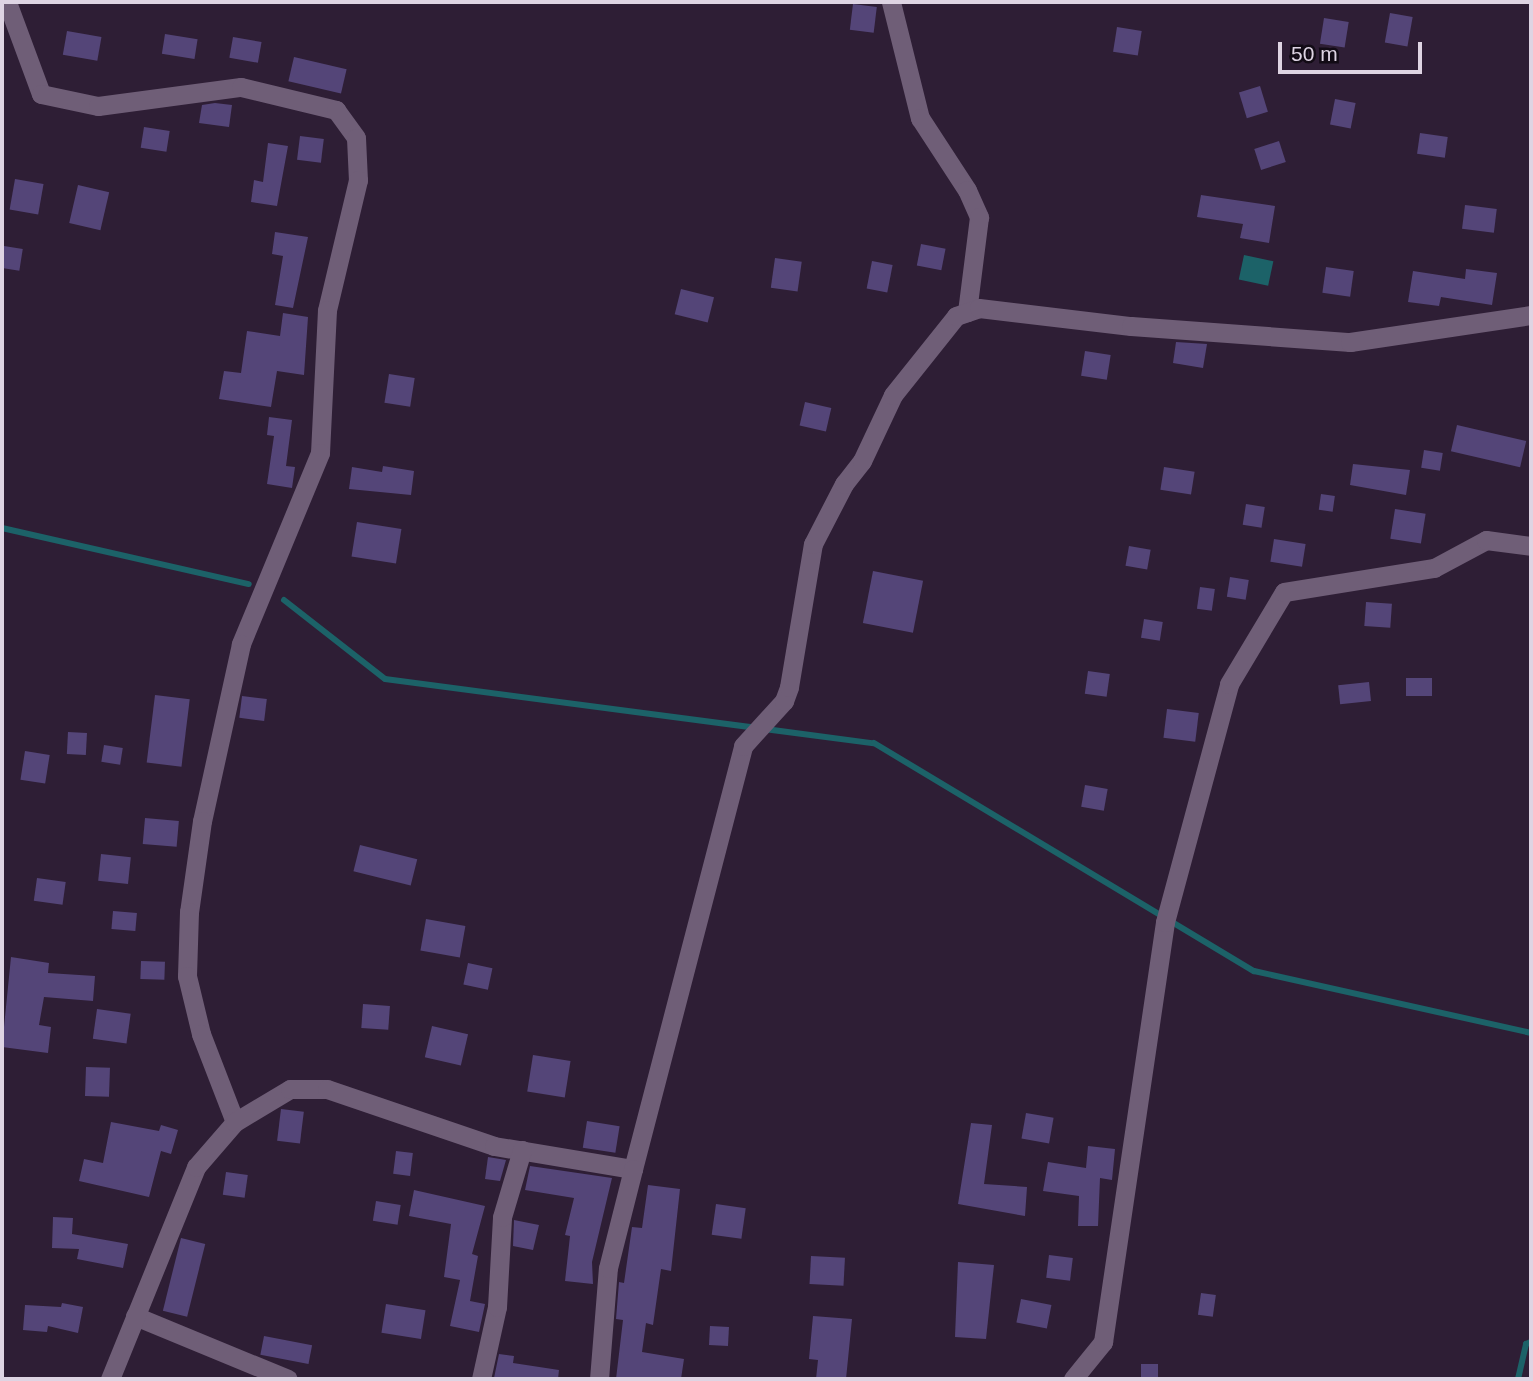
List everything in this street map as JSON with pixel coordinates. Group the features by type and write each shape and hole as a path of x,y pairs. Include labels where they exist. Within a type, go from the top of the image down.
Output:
{"street":[{"path":"6,2 41,94 98,106 240,87 336,110 356,138 358,180 327,310 320,453 241,644 209,782 189,912 187,976 201,1034 235,1122"},
{"path":"891,2 920,118 967,190 978,217 967,312"},
{"path":"599,1379 608,1268 748,735 771,715 789,687 813,544 844,484 862,461 893,395 944,328 967,312 979,308 1131,326 1350,342 1531,315"},
{"path":"1073,1379 1103,1342 1167,915 1229,684 1284,592 1434,568 1486,540 1531,546"},
{"path":"110,1379 196,1167 235,1122 290,1089 327,1089 494,1146 634,1169"},
{"path":"481,1379 498,1307 502,1217 522,1150"},
{"path":"135,1316 288,1379"}],"shaded area":[{"path":"1244,255 1273,261 1268,286 1239,279"}],"building":[{"path":"853,4 877,7 874,33 850,30"},
{"path":"1390,13 1413,17 1407,47 1385,43"},
{"path":"1324,18 1349,22 1345,48 1320,44"},
{"path":"1117,27 1142,31 1138,56 1113,52"},
{"path":"67,31 101,37 97,61 63,55"},
{"path":"165,34 198,39 194,59 162,54"},
{"path":"233,37 262,42 258,63 229,58"},
{"path":"294,57 347,69 341,94 288,81"},
{"path":"1260,86 1268,112 1247,118 1239,92"},
{"path":"1335,99 1356,103 1351,129 1330,125"},
{"path":"202,105 232,105 229,127 199,123"},
{"path":"144,127 170,131 166,152 141,148"},
{"path":"1420,133 1448,137 1445,158 1417,154"},
{"path":"300,136 324,139 321,163 297,160"},
{"path":"1279,141 1286,162 1261,170 1254,149"},
{"path":"268,143 288,146 277,206 251,202 254,180 263,182"},
{"path":"15,179 44,184 38,215 10,210"},
{"path":"78,185 109,192 100,230 69,223"},
{"path":"1201,195 1275,206 1269,243 1240,238 1243,224 1197,217"},
{"path":"1465,205 1497,209 1494,233 1462,229"},
{"path":"275,232 308,237 293,308 275,305 283,256 272,254"},
{"path":"921,244 946,249 941,270 917,266"},
{"path":"4,246 23,249 19,271 2,268"},
{"path":"775,258 802,262 798,291 771,288"},
{"path":"872,261 893,265 887,292 867,288"},
{"path":"1326,267 1354,271 1350,297 1322,293"},
{"path":"1466,269 1497,273 1492,305 1441,297 1439,306 1408,302 1413,271 1465,279"},
{"path":"681,289 714,297 708,322 675,314"},
{"path":"283,313 308,317 304,375 277,371 271,407 219,399 224,371 241,373 247,331 280,336"},
{"path":"1176,342 1207,344 1203,368 1173,363"},
{"path":"1085,351 1111,355 1107,380 1081,376"},
{"path":"389,374 415,378 410,407 384,403"},
{"path":"805,402 831,408 826,431 800,425"},
{"path":"269,417 292,420 286,466 295,467 292,488 267,484 274,436 267,435"},
{"path":"1457,425 1526,441 1520,467 1451,451"},
{"path":"1424,450 1443,453 1440,471 1421,468"},
{"path":"1353,464 1410,470 1406,495 1350,485"},
{"path":"383,466 414,471 411,495 349,489 352,467 382,472"},
{"path":"1164,467 1195,472 1191,495 1160,490"},
{"path":"1321,494 1335,496 1333,512 1319,510"},
{"path":"1246,504 1265,507 1261,528 1243,525"},
{"path":"1395,509 1426,514 1421,543 1390,539"},
{"path":"357,522 401,529 396,564 352,557"},
{"path":"1274,539 1306,544 1302,567 1270,562"},
{"path":"1129,546 1151,550 1147,570 1126,566"},
{"path":"873,571 923,581 913,633 863,623"},
{"path":"1230,577 1249,580 1246,600 1227,597"},
{"path":"1200,587 1215,589 1212,611 1197,609"},
{"path":"1366,602 1392,604 1390,628 1364,626"},
{"path":"1144,619 1163,622 1160,641 1141,638"},
{"path":"1088,671 1110,674 1107,697 1085,694"},
{"path":"1406,678 1432,678 1432,696 1406,696"},
{"path":"1369,682 1371,701 1340,704 1338,685"},
{"path":"155,695 190,699 181,767 147,762"},
{"path":"242,696 267,699 264,721 239,718"},
{"path":"1167,709 1199,713 1195,742 1163,738"},
{"path":"68,732 87,733 86,755 67,754"},
{"path":"104,745 123,748 120,765 101,762"},
{"path":"25,751 50,755 45,784 20,780"},
{"path":"1085,785 1108,789 1104,811 1081,807"},
{"path":"145,818 179,821 177,847 143,844"},
{"path":"360,845 417,859 411,885 353,871"},
{"path":"101,854 131,857 128,884 98,881"},
{"path":"37,878 66,882 63,905 34,901"},
{"path":"113,911 137,913 135,931 111,929"},
{"path":"426,919 465,926 460,957 420,951"},
{"path":"11,957 49,963 48,973 95,976 93,1001 44,997 39,1025 51,1027 48,1053 2,1047"},
{"path":"141,961 165,962 164,980 140,979"},
{"path":"468,963 492,968 488,990 463,985"},
{"path":"363,1004 390,1006 388,1030 361,1028"},
{"path":"97,1009 131,1014 126,1043 93,1039"},
{"path":"432,1026 468,1034 461,1066 425,1057"},
{"path":"533,1055 571,1061 565,1097 527,1092"},
{"path":"86,1067 110,1068 109,1097 85,1096"},
{"path":"281,1109 304,1112 300,1144 277,1141"},
{"path":"1026,1113 1054,1118 1049,1143 1021,1139"},
{"path":"587,1121 620,1126 615,1153 583,1148"},
{"path":"111,1122 159,1131 161,1125 178,1130 171,1154 161,1151 149,1197 79,1181 84,1159 103,1163"},
{"path":"971,1123 992,1125 984,1184 1027,1187 1025,1216 958,1204"},
{"path":"1088,1146 1115,1149 1112,1180 1100,1178 1098,1226 1078,1226 1079,1196 1043,1191 1048,1162 1086,1168"},
{"path":"396,1151 413,1153 410,1176 393,1174"},
{"path":"488,1157 506,1160 500,1181 485,1179"},
{"path":"530,1166 612,1178 592,1262 593,1284 565,1281 570,1236 565,1235 574,1198 525,1190"},
{"path":"226,1172 248,1175 245,1198 223,1195"},
{"path":"648,1185 680,1189 671,1271 661,1269 653,1325 646,1323 642,1352 684,1359 681,1379 616,1379 623,1320 616,1319 619,1282 624,1283 632,1227 642,1228"},
{"path":"414,1190 485,1206 472,1254 478,1256 470,1301 485,1304 479,1332 450,1326 460,1280 444,1277 451,1224 409,1216"},
{"path":"376,1201 401,1205 398,1225 373,1221"},
{"path":"716,1204 746,1208 741,1239 712,1235"},
{"path":"53,1217 73,1218 72,1234 128,1244 123,1268 77,1259 79,1249 52,1248"},
{"path":"514,1220 539,1225 533,1250 513,1246"},
{"path":"181,1238 205,1244 187,1317 163,1311"},
{"path":"1049,1255 1073,1258 1070,1281 1046,1278"},
{"path":"811,1256 845,1258 843,1286 810,1284"},
{"path":"958,1262 994,1265 986,1339 955,1337"},
{"path":"1201,1293 1216,1295 1213,1317 1198,1315"},
{"path":"1021,1299 1051,1305 1047,1328 1016,1323"},
{"path":"62,1303 83,1307 78,1333 48,1326 47,1332 23,1330 25,1305 61,1307"},
{"path":"386,1304 426,1310 421,1339 381,1333"},
{"path":"813,1316 852,1319 846,1379 816,1379 818,1360 809,1359"},
{"path":"710,1326 729,1327 728,1346 709,1345"},
{"path":"264,1336 312,1345 308,1364 260,1355"},
{"path":"499,1354 514,1356 513,1363 559,1370 558,1379 494,1378"},
{"path":"1141,1364 1158,1364 1158,1379 1141,1379"}],"waterway":[{"path":"2,528 249,584"},
{"path":"284,600 385,679 874,743 1254,971 1531,1033"},
{"path":"1518,1379 1526,1344 1531,1342"}]}
